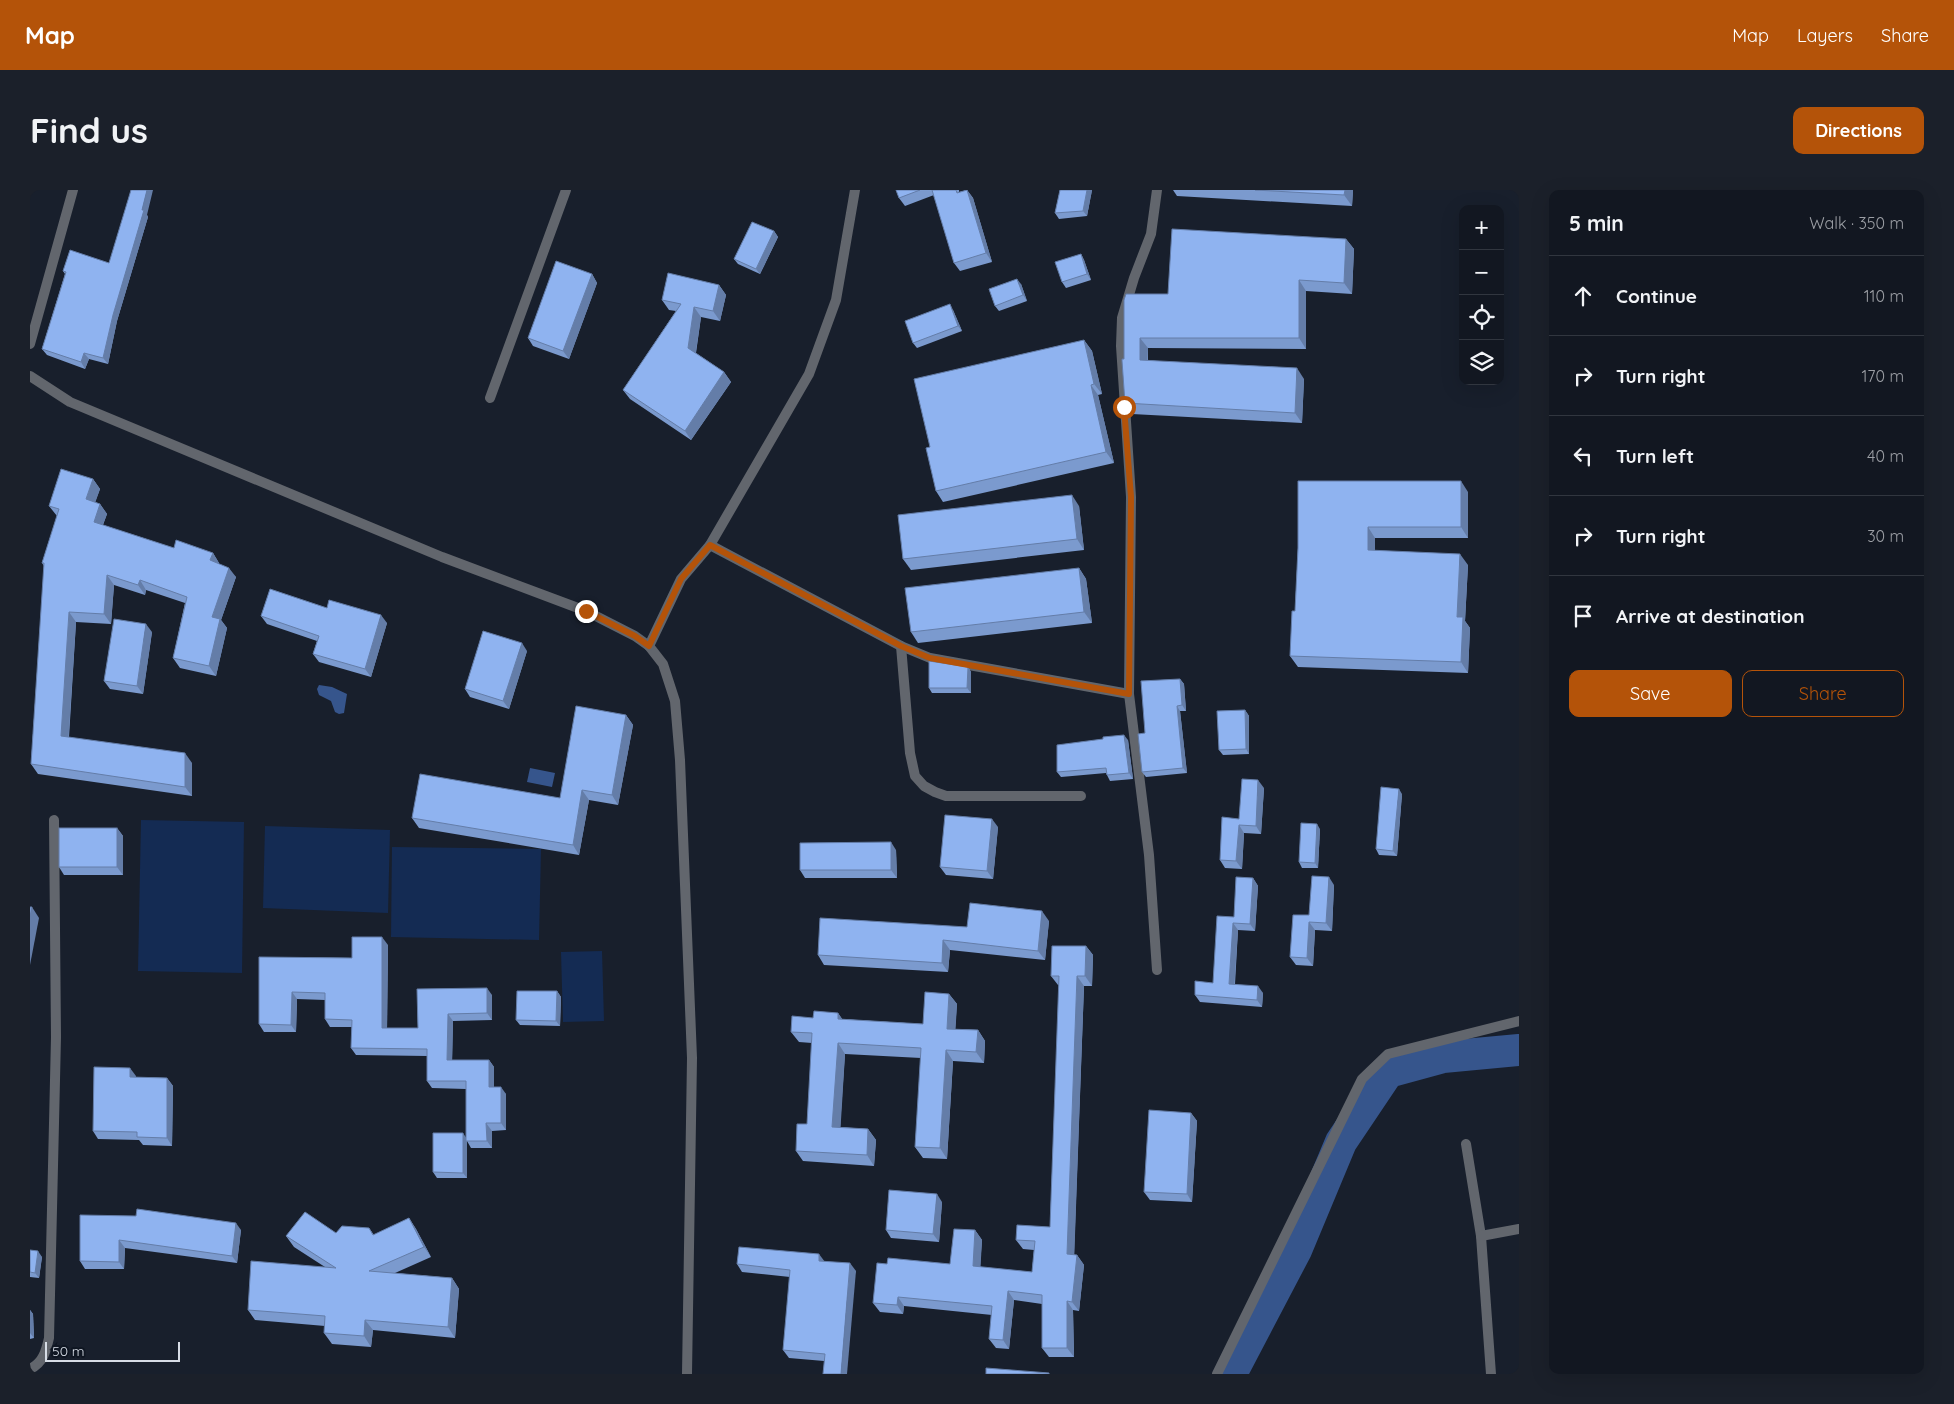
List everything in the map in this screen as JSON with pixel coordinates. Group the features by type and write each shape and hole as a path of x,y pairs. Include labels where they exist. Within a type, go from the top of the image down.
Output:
{"street":[{"path":"30,344 73,190"},
{"path":"490,398 566,190"},
{"path":"649,646 681,579 710,545 809,374 836,300 855,190"},
{"path":"1157,190 1151,234 1134,278 1122,318 1121,346 1131,497 1129,694 1149,855 1157,970"},
{"path":"30,376 70,402 442,556 586,611 635,636 649,646 663,664 675,701 680,760 692,1058 687,1374"},
{"path":"710,545 901,646 938,660 1129,694"},
{"path":"901,646 910,753 915,776 924,786 946,796 1081,796"},
{"path":"30,1369 36,1366 45,1355 49,1338 56,1037 54,820"},
{"path":"1217,1374 1362,1079 1388,1054 1519,1021"},
{"path":"1466,1144 1481,1236 1491,1374"},
{"path":"1481,1236 1519,1229"}],"shaded area":[{"path":"319,685 332,687 347,694 344,713 339,714 335,712 331,701 319,695 317,689"},
{"path":"530,768 555,773 552,787 527,782"},
{"path":"141,820 244,822 242,973 138,971"},
{"path":"265,826 390,830 388,913 263,908"},
{"path":"392,847 541,849 539,940 391,937"},
{"path":"602,951 604,1021 563,1022 561,952"}],"building":[{"path":"131,190 147,190 142,210 144,210 113,315 103,358 84,353 81,362 42,349 66,272 63,271 70,250 109,263"},
{"path":"896,190 920,190 899,198"},
{"path":"932,190 956,190 957,193 967,190 986,253 954,263"},
{"path":"1060,190 1087,190 1083,211 1055,213"},
{"path":"1255,190 1345,190 1344,195"},
{"path":"752,222 774,231 756,269 734,259"},
{"path":"1172,229 1346,239 1344,283 1299,280 1299,338 1140,338 1140,360 1297,368 1295,413 1125,403 1122,361 1124,359 1124,300 1126,294 1168,294"},
{"path":"1081,254 1087,274 1062,282 1055,262"},
{"path":"556,261 592,274 563,351 528,338"},
{"path":"668,273 719,285 713,311 694,307 688,348 724,372 685,431 623,390 681,304 662,300"},
{"path":"1017,279 1023,295 995,306 989,289"},
{"path":"950,304 958,326 913,343 905,321"},
{"path":"1084,340 1094,384 1091,385 1106,452 936,491 926,448 930,447 914,379"},
{"path":"61,469 93,479 86,499 100,504 94,522 174,548 176,540 213,553 210,560 229,568 212,617 220,619 209,666 173,658 187,597 140,580 138,585 107,575 104,614 69,612 61,736 185,753 185,787 31,764 44,563 42,563 59,509 49,506"},
{"path":"1298,481 1461,481 1461,527 1368,527 1368,550 1460,554 1457,617 1463,617 1461,662 1290,656 1292,611 1295,611 1298,548"},
{"path":"1072,495 1077,539 903,559 898,515"},
{"path":"1079,568 1084,612 911,632 905,588"},
{"path":"270,589 327,608 329,600 381,615 365,669 313,654 319,636 261,616"},
{"path":"114,619 146,624 137,686 104,681"},
{"path":"483,631 522,643 503,701 465,689"},
{"path":"929,661 968,667 967,688 929,688"},
{"path":"1180,679 1182,705 1177,706 1183,768 1142,772 1138,734 1145,733 1141,681"},
{"path":"576,706 626,715 612,795 582,790 573,845 412,818 420,774 560,798"},
{"path":"1245,710 1246,749 1219,750 1217,711"},
{"path":"1124,735 1129,773 1107,775 1106,768 1057,772 1057,745"},
{"path":"1242,779 1258,780 1256,826 1239,825 1236,861 1220,860 1222,817 1239,819"},
{"path":"1381,787 1399,789 1393,851 1376,849"},
{"path":"945,815 992,819 987,871 940,867"},
{"path":"1301,823 1317,824 1315,863 1299,862"},
{"path":"59,828 117,828 117,867 59,867"},
{"path":"891,842 891,870 800,870 800,843"},
{"path":"1312,876 1329,877 1326,923 1309,922 1307,958 1290,957 1293,915 1309,915"},
{"path":"1236,877 1253,878 1250,924 1233,923 1229,984 1258,986 1257,1000 1195,995 1195,981 1213,983 1217,916 1234,917"},
{"path":"970,903 1042,911 1038,951 943,940 942,963 818,955 820,918 967,927"},
{"path":"352,937 382,937 382,1028 418,1028 417,989 487,988 487,1013 448,1014 447,1060 489,1060 489,1087 501,1087 501,1123 486,1123 487,1141 466,1141 466,1081 427,1081 427,1049 351,1048 352,1020 325,1019 325,993 292,992 291,1025 259,1024 259,957 352,958"},
{"path":"1052,946 1086,946 1085,976 1077,976 1067,1254 1077,1255 1072,1302 1067,1301 1067,1348 1042,1348 1042,1295 1008,1291 1003,1340 989,1339 992,1306 898,1297 897,1305 873,1303 877,1263 887,1264 888,1258 950,1264 954,1229 975,1230 973,1266 1032,1272 1035,1241 1016,1240 1017,1225 1050,1227 1059,976 1051,976"},
{"path":"517,991 557,991 556,1021 516,1020"},
{"path":"925,992 949,994 947,1029 978,1030 976,1052 946,1050 940,1148 915,1147 921,1048 838,1043 832,1127 868,1129 867,1155 796,1151 797,1124 807,1124 812,1033 791,1032 792,1016 813,1018 814,1011 838,1013 838,1019 923,1024"},
{"path":"94,1067 130,1068 130,1077 167,1078 167,1138 137,1137 137,1132 93,1131"},
{"path":"1149,1110 1191,1113 1187,1194 1144,1192"},
{"path":"433,1133 463,1133 463,1173 433,1172"},
{"path":"889,1190 937,1194 933,1234 886,1230"},
{"path":"137,1209 236,1223 232,1256 119,1240 119,1262 80,1261 80,1215 136,1216"},
{"path":"305,1212 336,1233 342,1226 369,1228 373,1235 409,1218 424,1247 369,1271 452,1278 448,1327 365,1320 364,1336 324,1333 325,1316 248,1310 251,1261 336,1268 286,1236"},
{"path":"739,1247 819,1254 819,1261 850,1263 841,1374 823,1374 825,1354 783,1350 790,1270 737,1264"},
{"path":"30,1250 38,1251 35,1273 30,1272"},
{"path":"986,1368 1049,1373 1049,1374 986,1374"}],"waterway":[{"path":"1231,1374 1296,1250 1341,1142 1388,1072 1443,1057 1519,1050"}],"route":[{"path":"586,611 635,636 649,646 681,579 710,545 901,646 930,658 1129,694 1131,497 1124,407"}]}
